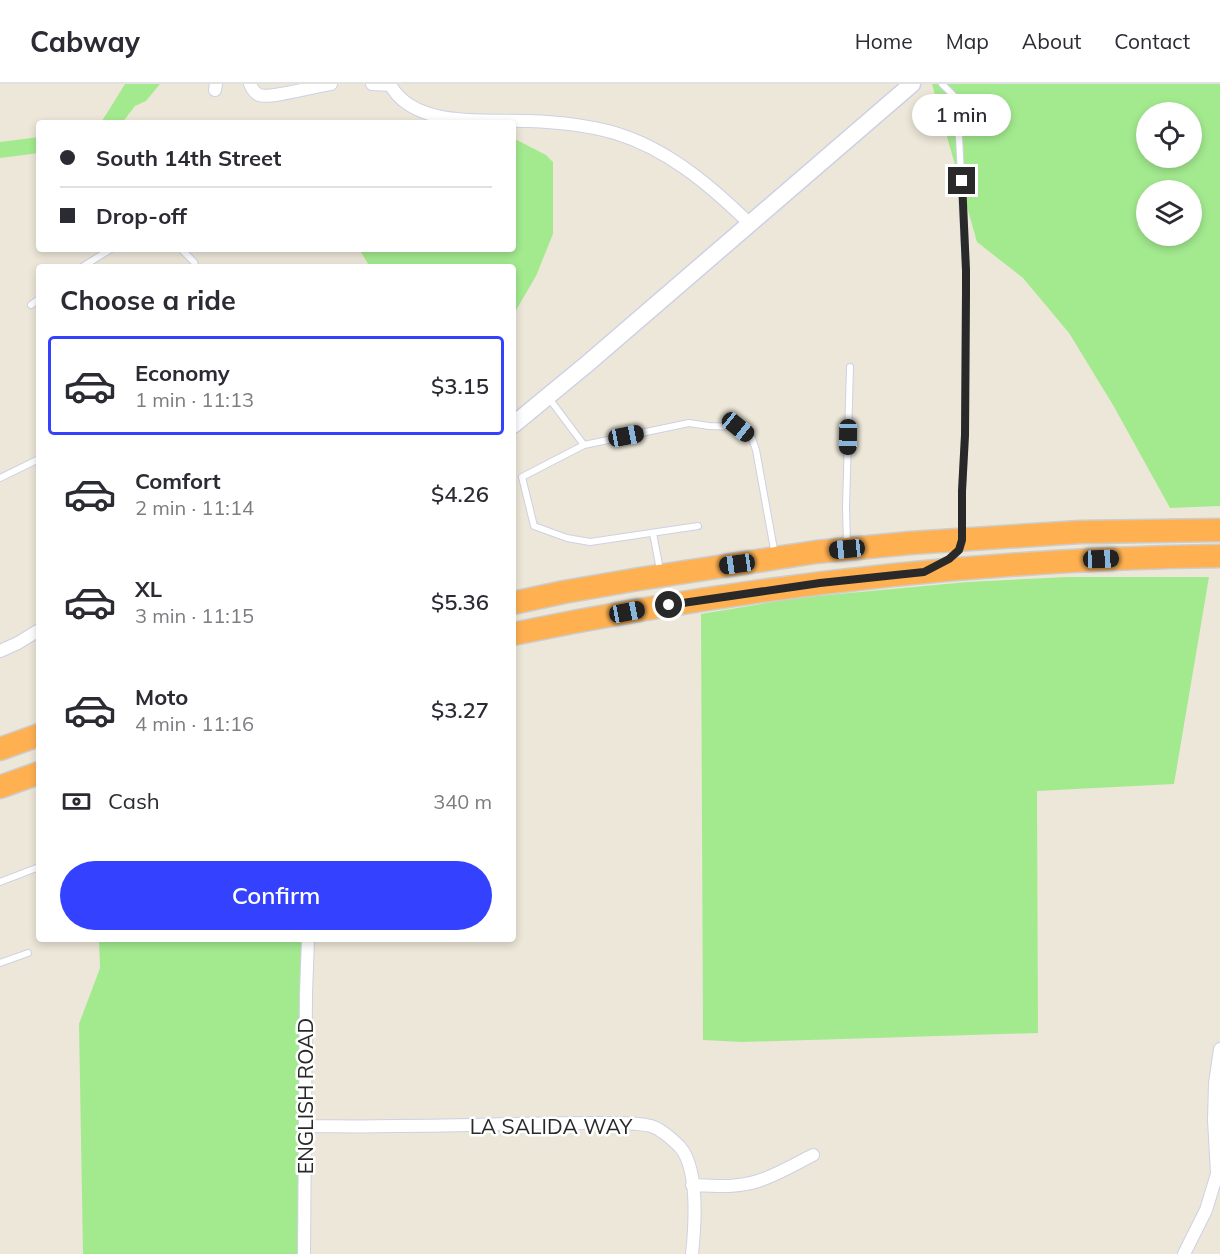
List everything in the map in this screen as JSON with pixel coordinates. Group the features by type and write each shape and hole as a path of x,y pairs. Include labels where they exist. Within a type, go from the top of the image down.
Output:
{"highway":[{"path":"516,602 661,576 847,549 1080,532 1220,530"},
{"path":"924,572 949,559 959,550 962,540"},
{"path":"516,633 647,608 820,583 1080,560 1220,556"},
{"path":"0,749 36,736"},
{"path":"0,787 36,774"}],"street":[{"path":"250,84 257,94 262,95 331,84"},
{"path":"372,84 390,85 401,100 435,116 489,120"},
{"path":"516,423 912,84"},
{"path":"516,121 587,126 635,141 662,154 692,173 721,195 750,224"},
{"path":"0,651 36,632"},
{"name":"ENGLISH ROAD","path":"304,1254 308,942"},
{"path":"1184,1254 1206,1210 1217,1174 1214,1120 1220,1049"},
{"name":"LA SALIDA WAY","path":"305,1126 425,1127 554,1123 616,1123 650,1126 658,1129 679,1147 690,1170 695,1225 692,1254"},
{"path":"692,1185 736,1185 756,1182 813,1155"}],"lane":[{"path":"942,84 955,97 966,270 962,540"},
{"path":"87,264 106,252"},
{"path":"184,252 195,264"},
{"path":"31,305 36,301"},
{"path":"847,549 850,367"},
{"path":"548,396 584,445"},
{"path":"698,526 590,542 567,538 534,526 522,477 584,445 689,423 738,427 752,438 756,450 776,558"},
{"path":"0,478 36,460"},
{"path":"653,532 661,576"},
{"path":"0,882 36,868"},
{"path":"0,963 28,953"}],"green space":[{"path":"125,84 160,84 146,101 135,106 124,120 103,120"},
{"path":"932,84 1220,84 1220,506 1170,508 1113,405 1069,333 1023,278 977,242"},
{"path":"36,137 36,153 0,158 0,142"},
{"path":"516,140 546,155 553,162 553,234 536,276 516,310 516,264 368,264 361,252 516,252"},
{"path":"1067,577 1209,577 1174,784 1037,791 1038,1033 742,1042 703,1040 701,614 796,598 967,582"},
{"path":"99,942 307,942 304,1254 83,1254 79,1024 100,968"}],"route":[{"path":"669,605 820,583 924,572 949,559 959,550 962,540 965,435 966,270 962,181"}]}
